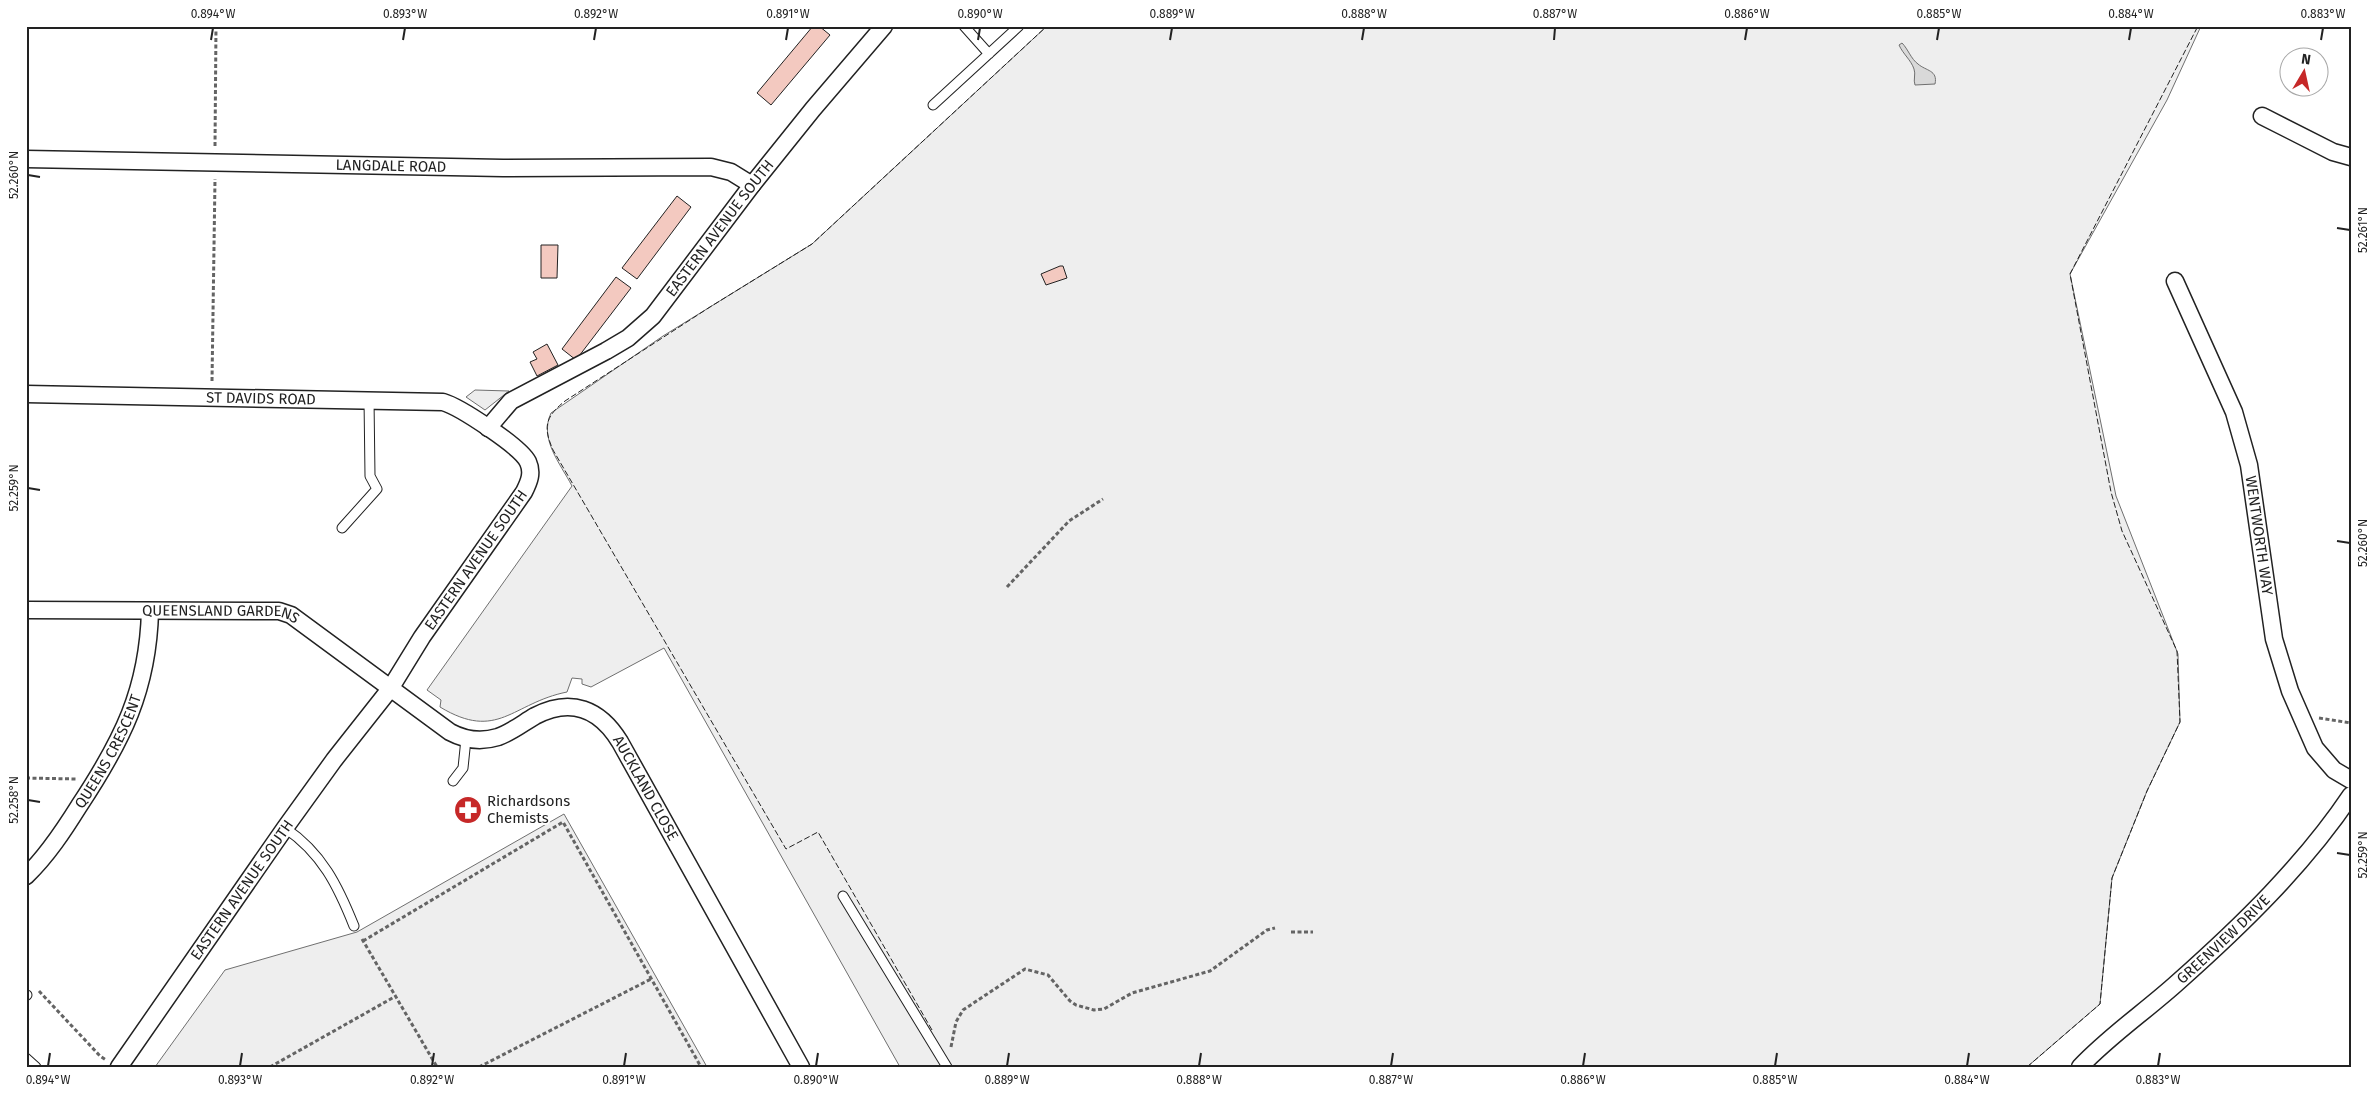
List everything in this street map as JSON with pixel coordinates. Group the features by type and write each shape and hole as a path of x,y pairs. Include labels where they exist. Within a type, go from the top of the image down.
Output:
{"street":[{"name":"EASTERN AVENUE SOUTH","path":"114,1064 334,760 390,689 422,637 528,482 530,468 525,457 488,428 511,401 628,338 664,303 752,185 813,109 884,26"},
{"path":"2262,116 2333,152 2351,157"},
{"name":"LANGDALE ROAD","path":"26,159 503,168 711,167 731,172 752,185"},
{"name":"WENTWORTH WAY","path":"2175,281 2234,412 2249,465 2274,639 2299,715 2315,748 2334,770 2351,780"},
{"name":"ST DAVIDS ROAD","path":"26,394 444,402 459,408 488,428"},
{"name":"QUEENSLAND GARDENS","path":"26,610 279,611 291,615 390,689"},
{"name":"QUEENS CRESCENT","path":"26,876 67,824 97,779 122,734 139,692 149,637 150,611"},
{"name":"AUCKLAND CLOSE","path":"390,689 450,732 466,739 499,737 536,715 560,708 583,709 594,713 605,721 620,742 801,1067"},
{"name":"GREENVIEW DRIVE","path":"2080,1067 2178,982 2294,869 2331,825 2351,795"}],"lane":[{"path":"964,26 989,54"},
{"path":"933,105 1019,26"},
{"path":"342,528 377,490 370,476 369,400"},
{"path":"453,781 463,768 466,739"},
{"path":"285,828 303,840 328,870 339,889 354,926"},
{"path":"843,896 948,1067"},
{"path":"26,1058 36,1067"}],"path":[{"path":"212,397 216,26"},
{"path":"1007,587 1069,521 1103,500"},
{"path":"2299,715 2351,723"},
{"path":"26,778 97,779"},
{"path":"363,941 563,822 700,1067"},
{"path":"354,926 437,1067"},
{"path":"950,1056 956,1022 963,1010 1025,969 1048,975 1070,1001 1076,1005 1094,1010 1104,1009 1132,993 1210,971 1267,930 1276,928"},
{"path":"1292,932 1313,932"},
{"path":"479,1067 651,979"},
{"path":"33,985 100,1056 114,1064"},
{"path":"270,1067 396,996"}],"shaded area":[{"path":"1047,26 2201,26 2167,100 2070,274 2116,496 2178,654 2180,722 2147,791 2112,878 2100,1004 2027,1067 900,1067 664,648 591,687 582,684 582,679 572,678 567,692 548,697 505,717 491,721 477,721 460,717 440,707 441,700 427,690 572,486 552,451 549,441 548,423 551,413 663,336 812,244"},
{"path":"1902,43 1916,62 1933,73 1935,84 1915,85 1914,69 1899,45"},
{"path":"475,390 509,391 485,410 466,397"},
{"path":"564,814 707,1067 155,1067 225,970 357,932"}],"building":[{"path":"813,26 819,26 830,35 771,105 757,93"},
{"path":"677,196 691,207 637,279 622,268"},
{"path":"541,245 558,245 557,278 541,278"},
{"path":"1063,266 1067,278 1046,285 1041,274"},
{"path":"616,277 631,288 576,360 562,349"},
{"path":"547,344 558,365 537,376 530,362 537,359 533,352"}],"fence":[{"path":"932,1030 818,832 786,849 553,450 547,429 553,412 565,401 710,307 812,244 1047,26"},
{"path":"2027,1067 2100,1004 2112,878 2147,791 2180,722 2177,651 2122,531 2111,492 2070,274 2198,26"}],"place":[{"name":"Richardsons Chemists","path":"468,810"}]}
